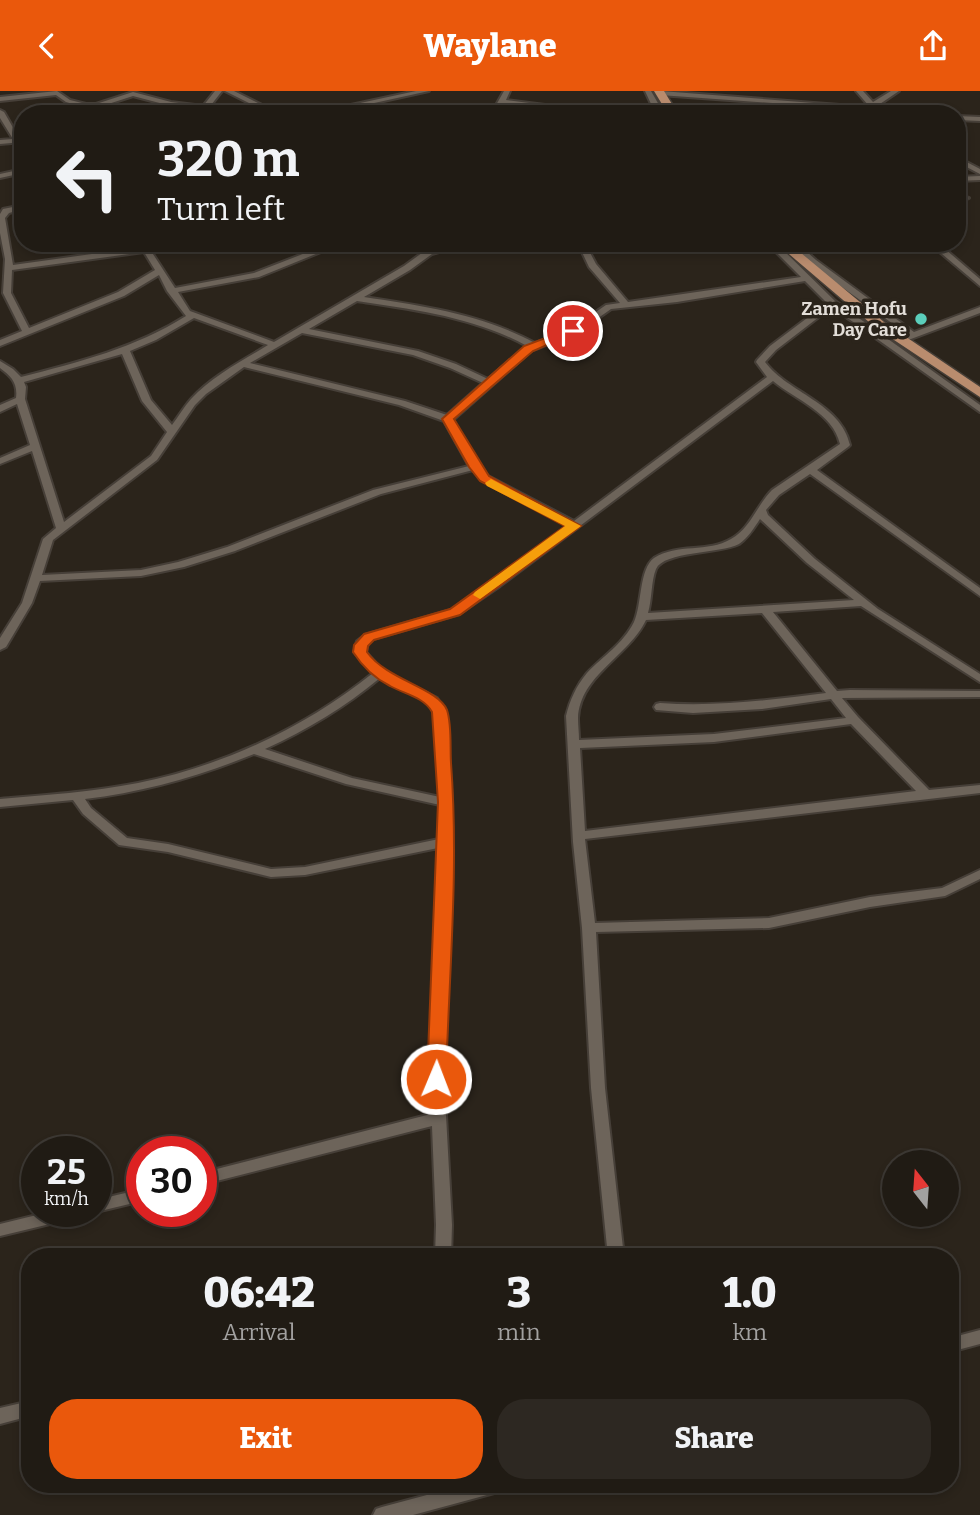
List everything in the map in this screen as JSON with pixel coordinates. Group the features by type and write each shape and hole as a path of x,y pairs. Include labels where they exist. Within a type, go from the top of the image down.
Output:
{"main road":[{"path":"794,252 980,393"}],"street":[{"path":"208,105 219,91"},
{"path":"228,91 258,105"},
{"path":"353,105 426,91"},
{"path":"499,105 507,91"},
{"path":"873,105 896,91"},
{"path":"660,92 842,105"},
{"path":"0,99 57,93 68,101 84,105"},
{"path":"98,105 133,94 176,105"},
{"path":"501,101 530,105"},
{"path":"0,112 14,132"},
{"path":"14,210 1,215 10,268 3,294 26,331"},
{"path":"10,268 114,252"},
{"path":"150,252 171,291 187,313 275,345"},
{"path":"171,291 256,275 316,252"},
{"path":"0,647 27,603 48,538 154,458 192,403 203,392 242,364 407,268 429,252"},
{"path":"585,252 592,265 625,304"},
{"path":"780,252 832,303 980,409"},
{"path":"802,252 907,337 980,310"},
{"path":"944,252 980,283"},
{"path":"0,343 121,294 160,271"},
{"path":"448,419 533,346 573,331 603,309 805,279"},
{"path":"356,298 470,319 508,331 533,346"},
{"path":"615,1248 598,1088 589,928 579,836 572,716 575,696 585,681 634,632 641,617 651,567 655,562 734,543 741,538 766,499 812,471 845,445 845,439 822,412 774,376 760,362 763,356 832,303"},
{"path":"19,380 125,351 177,326 193,315"},
{"path":"302,330 435,359 489,383"},
{"path":"125,351 147,401 173,433"},
{"path":"0,364 19,380 22,390 20,398 60,527"},
{"path":"242,364 402,403 448,419 475,467 494,485 574,526"},
{"path":"443,1248 436,1079 446,802 440,712 437,705 379,673 360,652 363,641 455,612 774,376"},
{"path":"0,409 20,398"},
{"path":"0,461 36,446"},
{"path":"35,578 141,573 180,565 231,549 377,492 475,467"},
{"path":"812,471 980,593"},
{"path":"761,510 766,520 786,540 863,603 980,679"},
{"path":"641,617 863,603"},
{"path":"766,610 854,720 926,794"},
{"path":"0,803 76,795 180,777 252,749 349,699 379,673"},
{"path":"660,707 686,709 769,705 834,695 980,694"},
{"path":"573,744 638,744 807,728 854,720"},
{"path":"252,749 350,781 446,802"},
{"path":"579,836 683,825 806,806 980,789"},
{"path":"76,795 86,811 122,842 168,848 271,873 305,871 445,842"},
{"path":"589,928 769,923 870,902 945,892 980,874"},
{"path":"217,1175 439,1118"},
{"path":"0,1230 21,1225"},
{"path":"959,1343 980,1337"},
{"path":"0,1416 21,1410"},
{"path":"382,1515 464,1493"}],"slow traffic":[{"path":"480,595 574,526 491,483"}],"place":[{"name":"Zamen Hofu Day Care","path":"921,319"}],"route":[{"path":"436,1079 446,802 440,712 433,700 392,681 368,664 360,652 361,645 369,637 455,612 574,526 485,478 475,467 448,419 528,348 573,331"}]}
